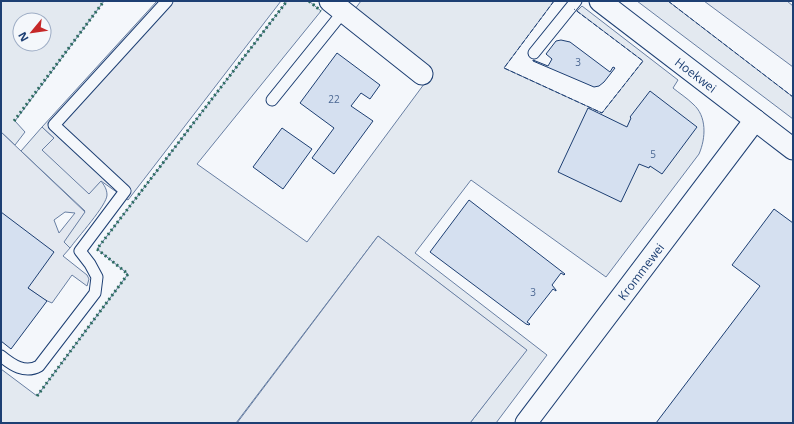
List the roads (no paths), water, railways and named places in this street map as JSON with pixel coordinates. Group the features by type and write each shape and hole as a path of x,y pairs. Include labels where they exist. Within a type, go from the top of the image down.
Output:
{"street":[{"name":"Hoekwei","path":"600,1 793,149"},
{"path":"336,6 422,74"},
{"name":"Krommewei","path":"526,423 755,120"}],"lane":[{"path":"1,356 12,365 20,368 35,369 39,366 95,293 97,278 90,264 80,251 125,191 54,125 167,1"},
{"path":"534,53 576,1"},
{"path":"272,100 336,6"}]}
